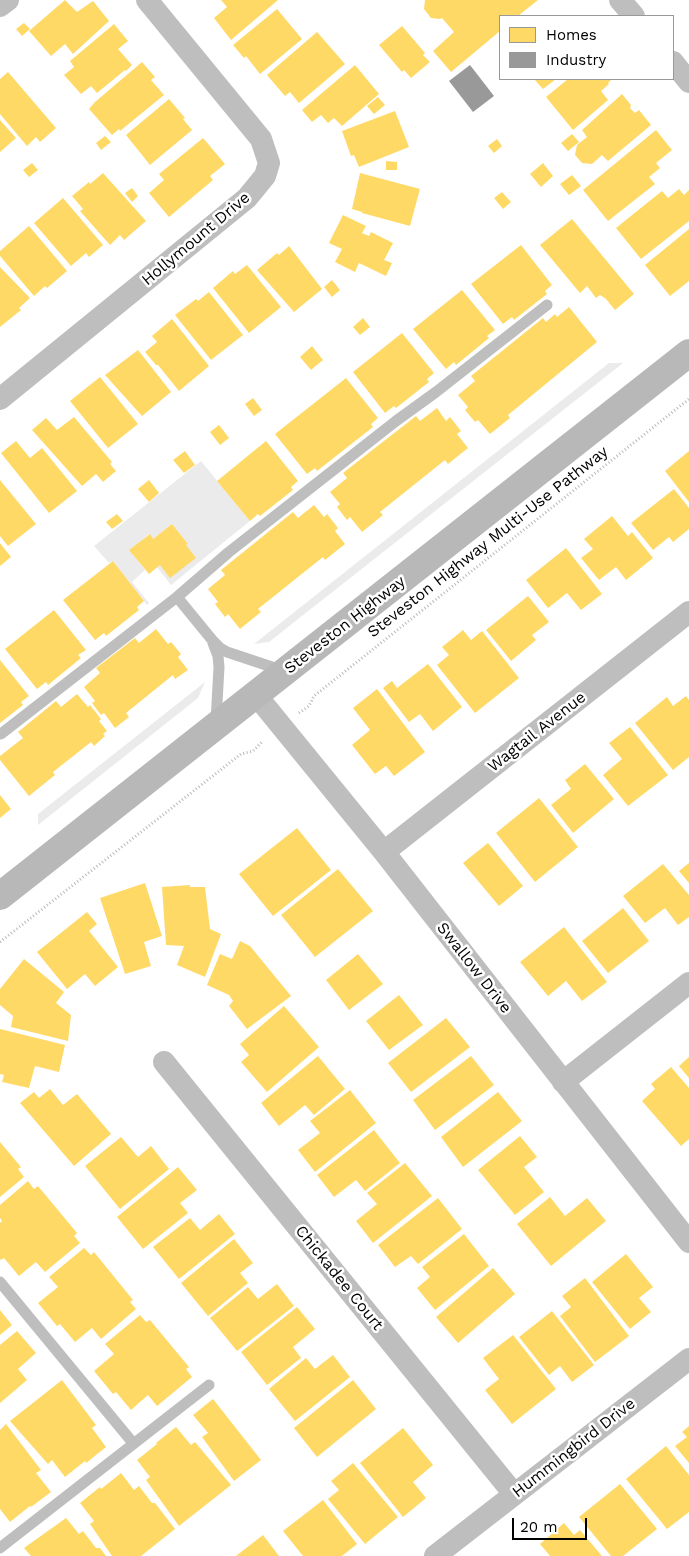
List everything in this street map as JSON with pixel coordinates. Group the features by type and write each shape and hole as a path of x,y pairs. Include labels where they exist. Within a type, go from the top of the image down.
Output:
{"main road":[{"name":"Steveston Highway","path":"0,896 689,353"}],"street":[{"path":"0,6 8,0"},
{"name":"Hollymount Drive","path":"0,399 247,198 274,163 253,128 147,0"},
{"path":"620,0 633,15"},
{"path":"674,63 689,82"},
{"name":"Wagtail Avenue","path":"384,852 689,612"},
{"name":"Swallow Drive","path":"256,695 384,852 689,1242"},
{"path":"563,1082 689,983"},
{"name":"Chickadee Court","path":"164,1062 514,1494"},
{"name":"Hummingbird Drive","path":"435,1556 689,1359"}],"lane":[{"path":"0,734 176,597 229,552 396,420 436,392 547,305"},
{"path":"176,597 213,642 227,652 286,672"},
{"path":"213,642 218,656 219,667 215,728"},
{"path":"0,1282 133,1444"},
{"path":"0,1548 209,1385"}],"path":[{"name":"Steveston Highway Multi-Use Pathway","path":"306,707 314,696 689,399"},
{"path":"0,942 241,754 253,750"}],"shaded area":[{"path":"609,363 623,363 269,642 254,644"},
{"path":"201,461 250,521 171,585 157,567 188,544 172,524 153,539 149,534 130,550 145,570 132,582 149,603 147,605 113,561 109,563 94,546"},
{"path":"205,682 198,698 38,825 38,814"}],"building: Homes":[{"path":"65,0 77,12 93,1 109,21 73,54 65,44 51,56 29,31"},
{"path":"221,0 278,0 231,40 214,18 227,7"},
{"path":"425,0 538,0 519,15 499,15 499,32 451,72 433,51 454,32 442,18 431,18 424,9"},
{"path":"277,9 302,39 260,74 246,56 244,58 233,45"},
{"path":"24,23 30,29 22,36 16,29"},
{"path":"114,24 128,41 118,49 132,65 97,93 91,86 81,94 64,75 74,67 70,61"},
{"path":"402,26 425,53 423,55 430,62 411,78 404,70 402,72 379,45"},
{"path":"317,32 345,64 299,103 290,92 285,96 267,75"},
{"path":"142,62 155,77 151,80 164,95 120,131 119,129 112,135 89,109"},
{"path":"355,65 379,94 342,126 334,118 328,123 321,115 312,122 302,110"},
{"path":"8,72 56,128 40,142 36,137 27,146 0,114 0,79"},
{"path":"535,80 555,80 543,89"},
{"path":"567,80 611,80 601,91 608,100 573,130 546,97"},
{"path":"622,94 631,105 630,108 635,113 639,110 651,125 608,161 602,155 592,164 582,163 575,155 577,145 587,137 582,130"},
{"path":"378,97 385,105 374,114 367,106"},
{"path":"169,99 185,118 183,119 192,130 150,165 126,135"},
{"path":"395,111 409,147 359,167 354,155 351,156 342,131"},
{"path":"0,120 16,138 0,152"},
{"path":"656,130 672,150 656,163 660,168 649,177 655,184 608,221 583,190"},
{"path":"572,134 579,142 568,151 561,143"},
{"path":"105,136 111,142 101,150 96,143"},
{"path":"203,138 225,164 210,176 213,180 169,217 149,193 164,180 159,174"},
{"path":"497,139 502,146 494,153 488,146"},
{"path":"386,161 397,162 397,170 386,170"},
{"path":"32,163 38,170 29,177 23,170"},
{"path":"543,163 553,176 541,187 530,174"},
{"path":"103,173 146,221 124,240 120,235 110,245 80,211 83,209 72,196"},
{"path":"360,173 420,189 410,226 352,209"},
{"path":"572,175 581,186 569,195 560,184"},
{"path":"132,188 138,196 132,202 125,193"},
{"path":"679,189 684,195 689,190 689,221 641,259 616,228 662,191 668,198"},
{"path":"502,192 511,202 503,209 494,198"},
{"path":"63,198 103,245 89,257 86,253 71,266 34,223"},
{"path":"343,215 366,226 362,233 369,236 371,232 393,243 384,260 392,263 386,276 359,263 355,272 335,262 342,249 329,243"},
{"path":"572,219 634,294 615,310 600,295 596,298 587,286 580,293 540,245"},
{"path":"29,226 67,271 34,296 0,256 0,251"},
{"path":"689,229 689,281 670,296 645,265"},
{"path":"521,245 552,285 545,291 547,294 514,320 512,317 503,324 471,284"},
{"path":"289,246 322,289 294,312 257,270 277,253 279,255"},
{"path":"247,265 281,307 249,333 213,288 233,271 235,274"},
{"path":"0,267 30,298 19,308 21,310 0,327"},
{"path":"332,280 340,290 332,297 324,287"},
{"path":"462,290 495,330 487,336 489,338 456,365 454,362 446,369 413,329"},
{"path":"209,292 243,335 211,360 175,315"},
{"path":"569,307 597,342 508,415 510,418 490,434 478,420 475,422 465,410 468,407 458,395 475,381 471,376 543,318 546,322 555,314 557,317"},
{"path":"363,318 370,327 360,335 353,327"},
{"path":"172,319 209,366 179,391 145,352 157,342 152,336"},
{"path":"402,333 434,373 427,379 429,382 396,408 394,406 385,413 353,372"},
{"path":"312,346 323,360 311,370 300,357"},
{"path":"138,350 171,392 142,416 105,375"},
{"path":"100,377 138,424 108,448 70,401"},
{"path":"346,378 378,418 371,424 373,427 317,471 315,468 307,474 275,434"},
{"path":"253,398 262,410 254,416 245,404"},
{"path":"437,408 446,421 450,417 461,431 457,434 468,448 448,464 445,460 380,512 383,515 362,532 350,517 347,520 337,507 340,504 330,492 347,478 343,473 416,416 420,421"},
{"path":"74,417 112,462 110,464 116,471 103,482 96,474 82,486 32,430 46,418 57,430"},
{"path":"219,425 229,438 220,445 210,432"},
{"path":"16,441 30,458 42,448 77,491 49,513 1,453"},
{"path":"266,441 298,481 291,487 293,490 260,516 258,514 250,521 217,481"},
{"path":"185,451 195,465 184,473 173,460"},
{"path":"689,451 689,502 665,471"},
{"path":"0,480 36,524 8,546 0,536"},
{"path":"149,480 159,493 149,502 138,489"},
{"path":"674,489 689,508 689,529 673,542 669,537 653,550 631,523"},
{"path":"314,505 324,517 327,514 338,528 335,531 345,544 325,560 323,557 258,609 261,612 240,629 228,614 225,617 215,604 218,602 208,589 225,575 221,570 293,512 298,518"},
{"path":"117,514 123,521 112,529 106,522"},
{"path":"612,516 628,536 632,532 653,558 626,580 616,567 599,580 581,558 593,549 584,539"},
{"path":"172,524 188,544 186,545 196,558 170,578 160,565 149,574 129,550 150,534 153,539"},
{"path":"0,543 11,557 0,566"},
{"path":"566,548 602,594 581,610 567,593 548,608 526,580"},
{"path":"113,561 144,601 137,607 139,610 106,636 104,633 95,640 63,600"},
{"path":"528,596 549,622 532,635 536,640 511,661 486,630"},
{"path":"54,610 86,650 78,655 81,658 48,685 46,682 37,689 5,649"},
{"path":"156,629 168,644 171,642 181,654 178,657 188,670 175,679 173,675 126,713 129,717 115,728 104,713 101,715 92,703 95,701 84,687 100,673 96,668 135,638 139,643"},
{"path":"463,630 471,640 482,631 519,678 475,713 437,665 449,655 442,647"},
{"path":"0,660 29,696 21,702 23,705 0,723"},
{"path":"428,664 462,707 433,731 420,714 409,722 383,688 392,681 397,688"},
{"path":"377,689 425,752 394,776 386,766 375,774 352,745 370,730 353,708"},
{"path":"77,694 88,707 90,705 101,719 99,721 107,731 103,734 105,736 94,746 91,742 53,772 55,775 29,796 0,760 0,756 23,738 18,732 56,701 61,707"},
{"path":"686,696 689,700 689,757 673,770 635,723 667,697 673,706"},
{"path":"630,727 668,775 628,806 603,775 622,759 609,743"},
{"path":"585,764 614,799 573,833 551,805 571,789 565,780"},
{"path":"0,795 11,809 0,818"},
{"path":"539,798 578,847 535,882 496,833"},
{"path":"297,828 331,870 273,916 239,874"},
{"path":"488,843 523,886 499,906 463,863"},
{"path":"689,863 689,883 679,871"},
{"path":"663,864 689,895 689,917 678,925 665,908 645,923 623,896"},
{"path":"338,869 373,911 315,957 281,915"},
{"path":"145,883 162,936 144,942 151,966 125,974 100,898"},
{"path":"190,885 190,887 205,887 210,929 221,934 205,977 177,965 184,946 166,945 162,887"},
{"path":"623,908 649,941 608,973 582,941"},
{"path":"87,912 97,924 89,931 118,967 95,986 85,974 67,989 37,952"},
{"path":"564,927 607,982 582,1001 566,981 548,996 520,962"},
{"path":"240,941 250,946 291,996 247,1029 229,1006 233,1001 229,995 207,985 220,954 232,959"},
{"path":"358,954 383,984 349,1010 326,980"},
{"path":"24,959 64,992 56,1003 71,1015 68,1041 11,1027 13,1016 0,1005 0,989"},
{"path":"399,995 423,1025 389,1050 366,1021"},
{"path":"284,1006 319,1047 267,1092 241,1062 249,1055 240,1044"},
{"path":"446,1018 470,1047 411,1092 388,1063"},
{"path":"0,1029 65,1045 59,1072 35,1066 29,1088 2,1082 4,1075 0,1074"},
{"path":"318,1056 345,1089 314,1115 305,1105 279,1126 261,1103"},
{"path":"471,1056 494,1085 435,1130 413,1100"},
{"path":"689,1057 689,1078 679,1066"},
{"path":"671,1067 689,1088 689,1139 681,1146 642,1101 655,1089 651,1084"},
{"path":"50,1089 63,1105 77,1094 111,1134 74,1166 20,1103 34,1092 39,1098"},
{"path":"350,1090 376,1123 315,1172 298,1150 320,1133 310,1121"},
{"path":"498,1092 522,1121 463,1167 441,1137"},
{"path":"374,1130 400,1163 365,1191 356,1180 334,1197 317,1175"},
{"path":"520,1136 537,1157 524,1167 544,1192 515,1215 478,1170"},
{"path":"121,1137 138,1157 151,1146 169,1169 120,1209 85,1166"},
{"path":"0,1142 21,1167 18,1169 24,1177 0,1197"},
{"path":"405,1163 432,1196 373,1243 356,1221 377,1204 367,1193"},
{"path":"178,1167 197,1190 180,1203 188,1213 143,1249 117,1217"},
{"path":"28,1181 34,1189 38,1186 77,1233 74,1236 80,1243 45,1272 36,1262 19,1276 4,1258 0,1259 0,1223 2,1221 0,1218 0,1205"},
{"path":"550,1197 565,1216 587,1198 606,1221 551,1266 517,1224"},
{"path":"438,1198 462,1229 418,1264 411,1256 395,1267 378,1245"},
{"path":"219,1214 235,1234 179,1279 153,1247 190,1218 200,1230"},
{"path":"464,1234 489,1266 435,1310 417,1288 430,1277 422,1267"},
{"path":"234,1239 253,1263 240,1273 248,1283 208,1316 181,1283"},
{"path":"84,1248 91,1255 94,1252 133,1300 130,1302 136,1309 101,1339 92,1328 75,1342 60,1324 57,1326 38,1303 58,1287 49,1277"},
{"path":"626,1254 653,1287 639,1298 651,1312 630,1329 592,1282"},
{"path":"493,1268 515,1294 458,1343 436,1317"},
{"path":"585,1278 629,1336 595,1362 560,1316 571,1307 562,1296"},
{"path":"277,1284 294,1306 237,1351 210,1318 248,1287 258,1299"},
{"path":"297,1307 315,1329 293,1347 301,1358 267,1385 241,1352"},
{"path":"0,1310 12,1325 0,1335"},
{"path":"552,1311 594,1365 572,1382 560,1366 549,1375 519,1337"},
{"path":"140,1315 146,1322 150,1320 189,1367 186,1369 192,1377 157,1406 148,1395 131,1410 116,1392 113,1394 94,1371 114,1354 105,1344"},
{"path":"17,1331 36,1353 18,1369 27,1380 0,1403 0,1345"},
{"path":"513,1335 556,1389 512,1424 485,1390 499,1379 483,1358"},
{"path":"333,1355 350,1377 295,1421 269,1389 306,1358 315,1369"},
{"path":"62,1380 96,1425 92,1428 106,1447 65,1477 52,1460 48,1464 10,1421"},
{"path":"353,1380 376,1409 317,1457 294,1428"},
{"path":"213,1399 261,1460 234,1481 202,1437 208,1433 193,1415"},
{"path":"6,1424 41,1470 36,1473 51,1492 10,1522 0,1509 0,1430"},
{"path":"689,1426 689,1463 675,1446 687,1437 682,1432"},
{"path":"176,1427 191,1445 195,1442 231,1485 179,1526 146,1480 150,1477 137,1460"},
{"path":"403,1428 433,1465 413,1482 426,1498 403,1517 360,1463"},
{"path":"666,1446 689,1475 689,1512 667,1529 626,1479"},
{"path":"353,1463 398,1517 365,1544 328,1499 339,1490 331,1481"},
{"path":"121,1473 134,1490 139,1486 175,1529 141,1556 112,1556 90,1524 94,1521 80,1503"},
{"path":"620,1484 657,1529 623,1556 611,1556 579,1517"},
{"path":"323,1500 357,1544 342,1556 303,1556 283,1531"},
{"path":"66,1518 79,1534 83,1531 96,1548 100,1548 106,1556 31,1556 24,1548"},
{"path":"564,1523 574,1535 580,1530 602,1556 550,1556 540,1544"},
{"path":"263,1535 279,1556 236,1556"}],"building: Industry":[{"path":"470,65 494,96 473,112 449,81"}]}
